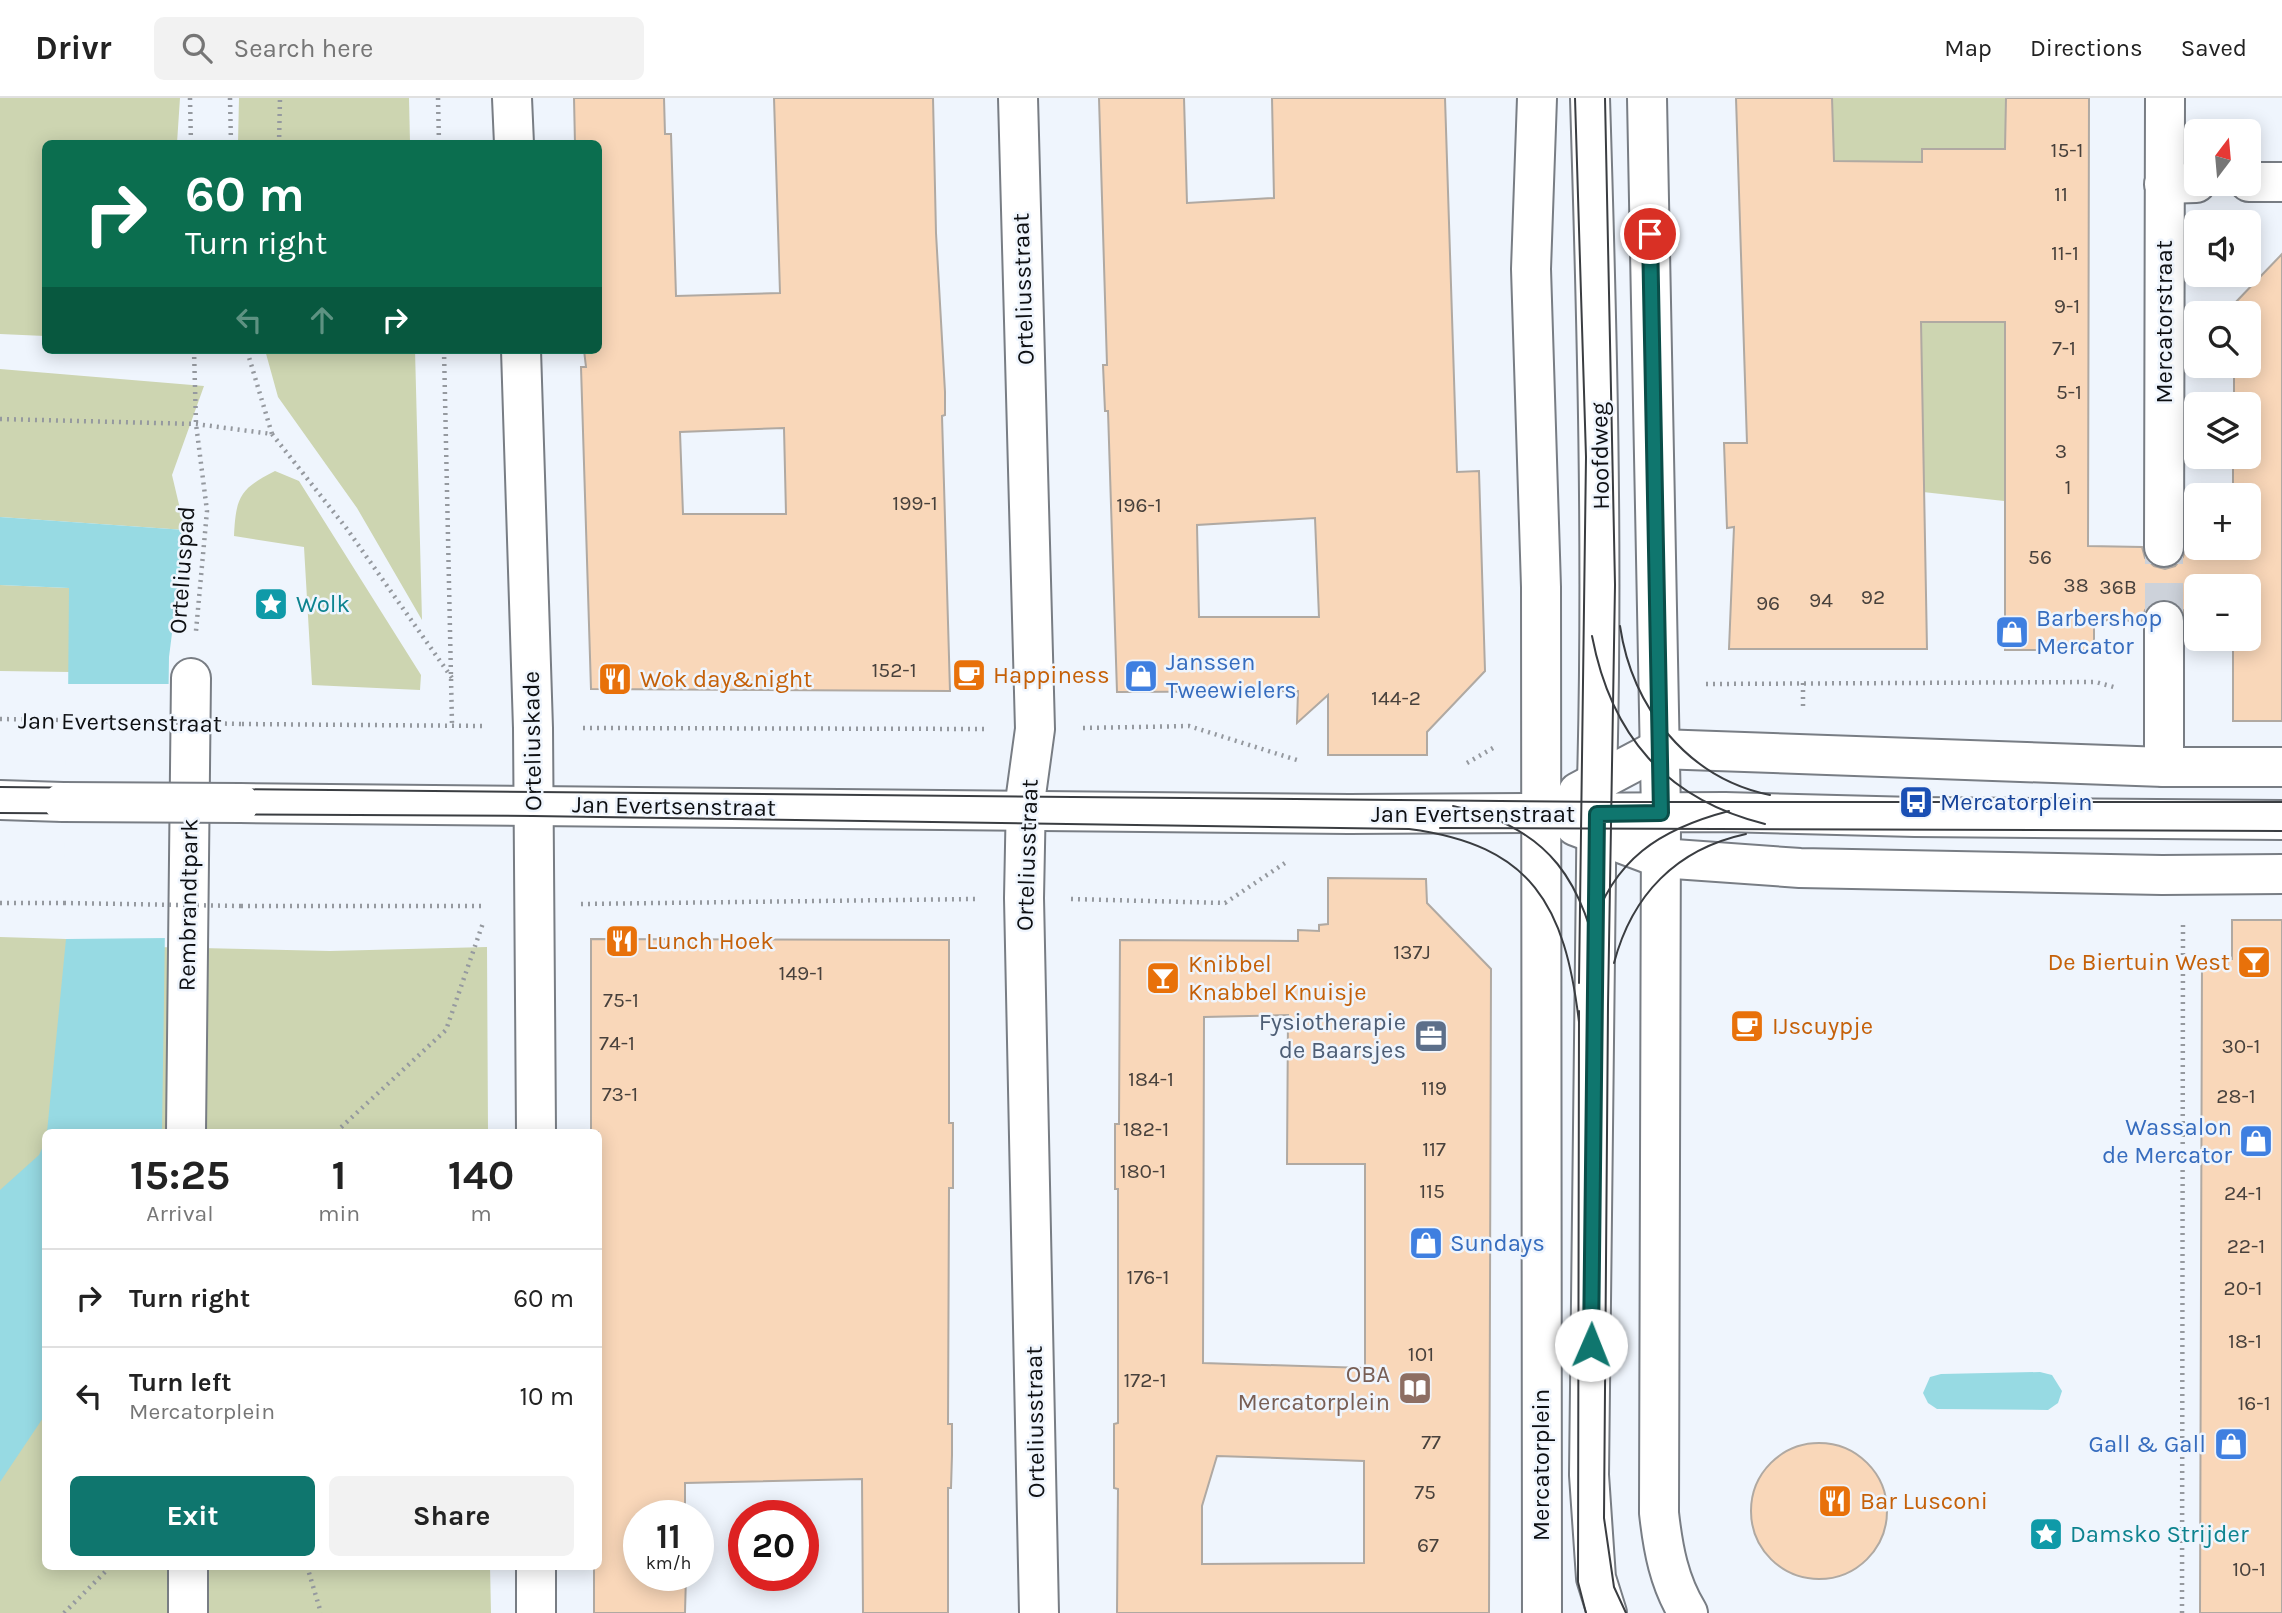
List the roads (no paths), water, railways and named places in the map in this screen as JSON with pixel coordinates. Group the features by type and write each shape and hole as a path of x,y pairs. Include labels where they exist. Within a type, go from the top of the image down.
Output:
{"street":[{"path":"512,98 514,140"},
{"name":"Orteliusstraat","path":"1018,98 1035,729 1025,809 1024,898 1039,1613"},
{"path":"1537,98 1531,269 1541,587 1541,807 1661,813 2282,820"},
{"name":"Hoofdweg","path":"1590,98 1601,456 1601,678 1597,810"},
{"path":"1647,98 1661,813 1659,1513 1663,1550 1676,1594 1688,1613"},
{"name":"Mercatorstraat","path":"2164,547 2180,183 2165,98"},
{"path":"2261,182 2282,182"},
{"name":"Orteliuskade","path":"521,354 533,728 536,1129"},
{"path":"2164,621 2164,767"},
{"name":"Rembrandtpark","path":"186,1129 191,678"},
{"path":"1597,810 1659,749 2164,767 2282,767"},
{"name":"Jan Evertsenstraat","path":"0,800 1349,814 1541,807"},
{"name":"Mercatorplein","path":"1541,807 1542,1613"},
{"path":"1597,810 1660,858 1800,868 2162,875 2282,874"},
{"name":"Mercatorplein","path":"1597,810 1589,1475 1596,1578 1607,1613"},
{"path":"188,1570 188,1613"},
{"path":"536,1570 536,1613"}],"water":[{"path":"0,517 185,530 169,657 162,1129 47,1129 66,939 69,588 0,585"},
{"path":"42,1148 42,1419 0,1482 0,1190 39,1155"},
{"path":"2040,1372 2052,1375 2062,1391 2058,1403 2048,1410 1937,1409 1928,1403 1923,1393 1930,1377 1941,1374"}],"tunnel":[{"path":"2164,547 2164,621"}],"tram line":[{"path":"1575,98 1586,457 1579,983"},
{"path":"1605,98 1615,585 1604,1518 1614,1587 1626,1613"},
{"path":"1620,626 1626,656 1637,684 1651,711 1668,734 1689,755 1713,773 1740,786 1770,795"},
{"path":"1592,636 1613,704 1648,758 1671,780 1698,798 1730,813 1765,824"},
{"path":"0,787 1611,802 2282,802"},
{"path":"1453,806 1487,816 1515,829 1539,845 1558,864 1585,913 1602,976"},
{"path":"1591,931 1612,884 1642,851 1681,827 1729,811"},
{"path":"0,813 533,816 1409,829 1451,837 1485,849 1513,866 1535,888 1551,914 1564,945 1579,1022"},
{"path":"1440,828 2282,831"},
{"path":"1614,963 1632,916 1660,879 1678,863 1698,851 1746,834"},
{"path":"1579,1011 1578,1582 1586,1613"}],"place":[{"name":"Wolk","path":"271,604"},
{"name":"Barbershop Mercator","path":"2012,632"},
{"name":"Happiness","path":"969,675"},
{"name":"Janssen Tweewielers","path":"1141,676"},
{"name":"Wok day&night","path":"615,679"},
{"name":"Mercatorplein","path":"1916,802"},
{"name":"Lunch Hoek","path":"622,941"},
{"name":"De Biertuin West","path":"2254,962"},
{"name":"Knibbel Knabbel Knuisje","path":"1163,978"},
{"name":"IJscuypje","path":"1747,1026"},
{"name":"Fysiotherapie de Baarsjes","path":"1431,1036"},
{"name":"Wassalon de Mercator","path":"2256,1141"},
{"name":"Sundays","path":"1426,1243"},
{"name":"OBA Mercatorplein","path":"1415,1388"},
{"name":"Gall & Gall","path":"2231,1444"},
{"name":"Bar Lusconi","path":"1835,1501"},
{"name":"Damsko Strijder","path":"2046,1534"}]}
